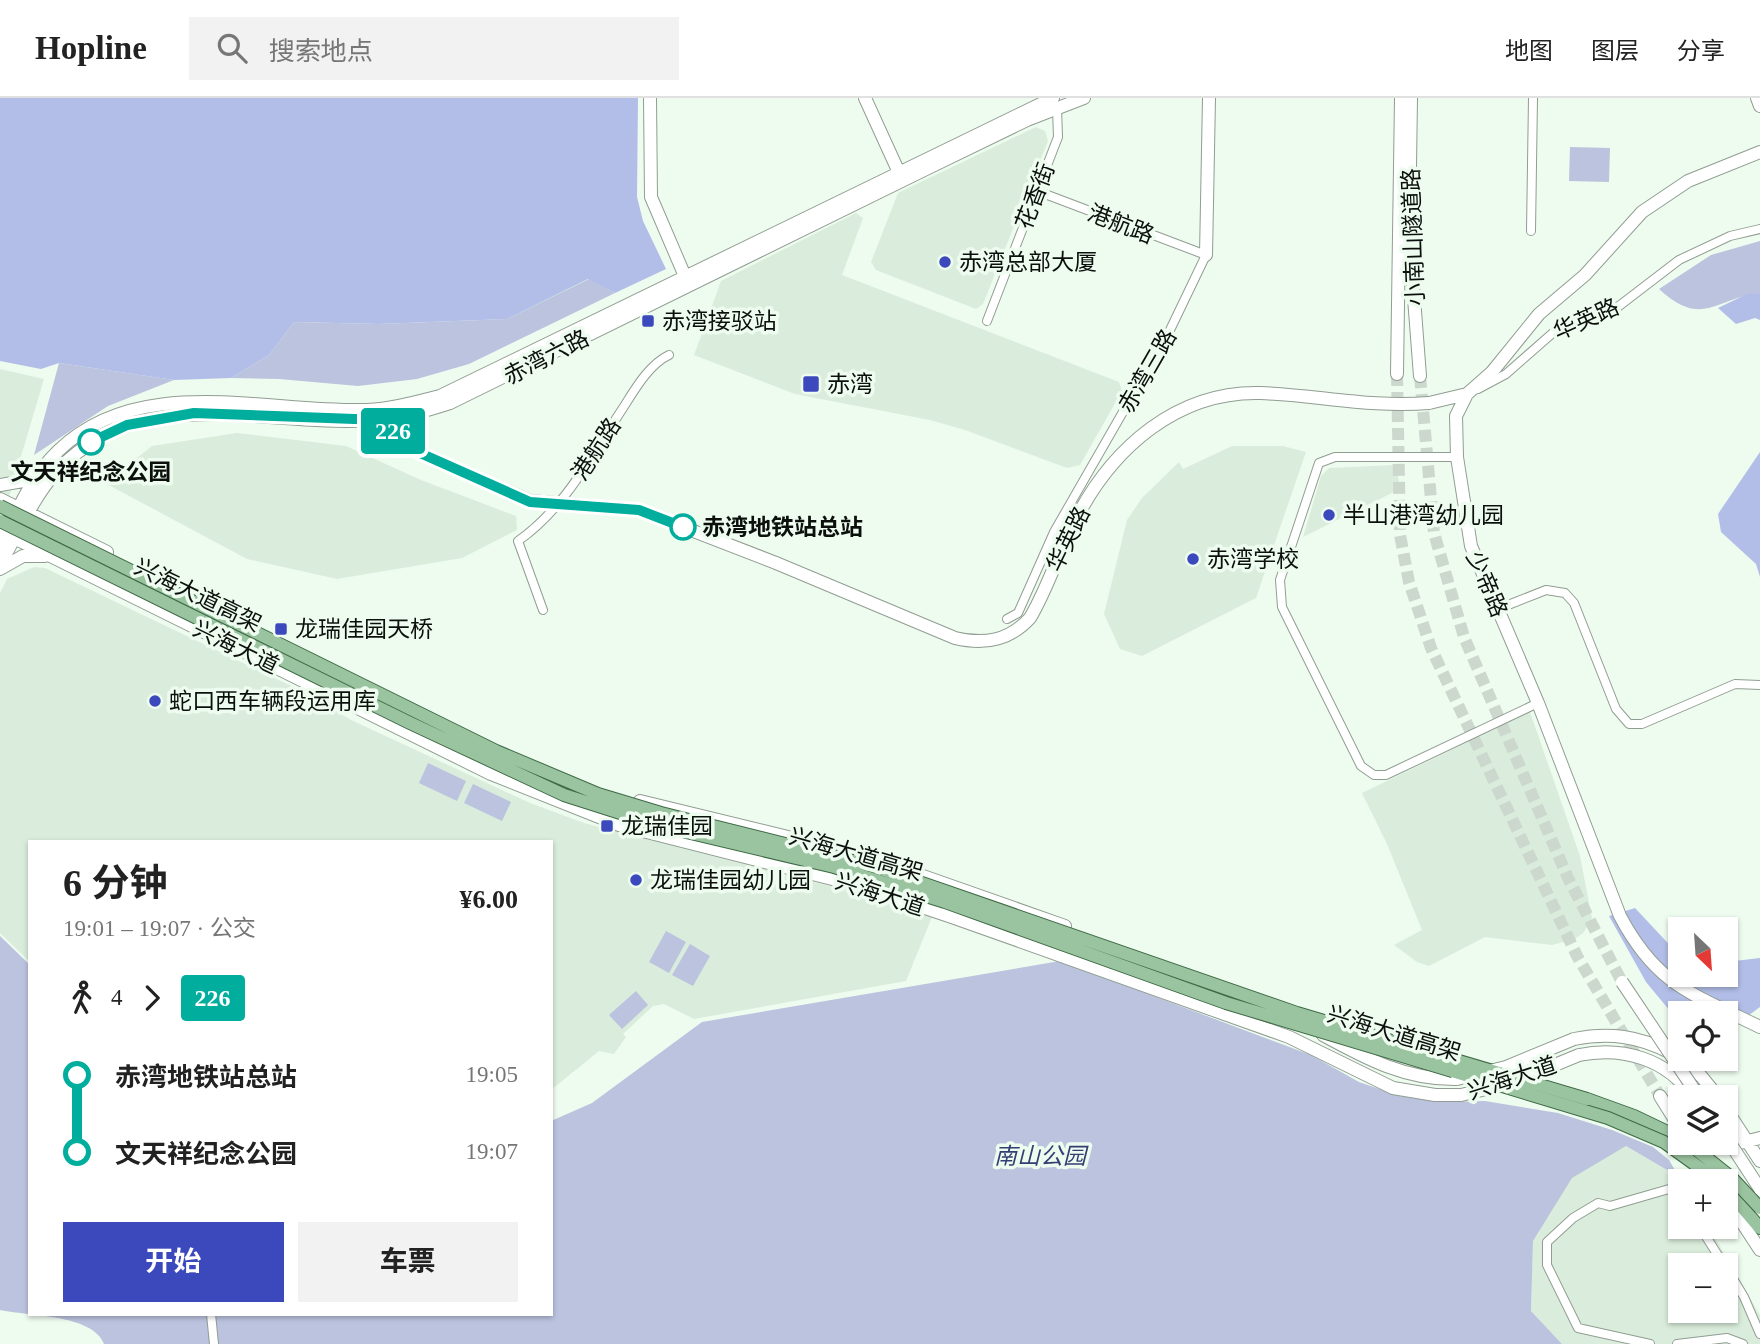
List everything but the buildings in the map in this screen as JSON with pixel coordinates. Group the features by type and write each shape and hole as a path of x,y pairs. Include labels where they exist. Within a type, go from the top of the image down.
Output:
{"main road":[{"name":"兴海大道高架","path":"0,506 508,757 579,787 661,813 885,870 1297,1013 1616,1108 1668,1132"},
{"name":"兴海大道高架","path":"0,521 422,729 564,794 661,826 847,871 945,902 1226,1003 1608,1118 1673,1147 1701,1169"},
{"path":"1704,1155 1732,1178 1760,1208"},
{"path":"1738,1202 1760,1228"}],"street":[{"path":"650,98 651,197 687,280"},
{"path":"865,98 901,176"},
{"name":"赤湾六路","path":"24,511 45,465 77,435 97,422 148,405 198,403 369,410 406,405 463,387 1055,103 1084,98"},
{"name":"赤湾三路","path":"1007,619 1018,613 1054,532 1170,330 1206,255 1209,98"},
{"name":"小南山隧道路","path":"1397,374 1401,98"},
{"name":"小南山隧道路","path":"1411,98 1409,233 1420,376"},
{"path":"1531,231 1533,98"},
{"path":"1757,98 1760,106"},
{"name":"花香街","path":"987,321 1058,137 1055,103"},
{"name":"少帝路","path":"1760,152 1688,181 1642,212 1585,275 1551,301 1492,372 1467,394 1456,416 1457,457 1471,546 1538,704 1606,885 1638,949 1668,981 1760,1026"},
{"name":"港航路","path":"1037,191 1206,255"},
{"name":"华英路","path":"369,410 424,454 530,502 639,510 776,563 955,638 981,642 1000,639 1021,627 1030,618 1076,519 1105,472 1142,433 1164,419 1203,402 1256,393 1374,404 1429,403 1467,394 1506,374 1555,331 1619,306 1679,260 1730,236 1760,229"},
{"name":"赤湾六路","path":"7,534 60,468 91,442 127,425 194,413 381,420 424,411 495,383 687,280"},
{"name":"港航路","path":"543,610 518,541 557,505 635,390 660,359 669,355"},
{"path":"424,411 415,429 424,454"},
{"path":"1457,457 1335,457 1319,463 1280,580 1282,607 1361,766 1374,775 1386,775 1538,704"},
{"path":"0,485 23,481 45,465"},
{"name":"兴海大道","path":"0,499 486,741 574,779 651,804 819,843 911,870 1221,986 1388,1068 1419,1077 1457,1079 1506,1068 1574,1040 1609,1035 1627,1037 1668,1052"},
{"path":"0,546 7,534"},
{"path":"0,566 7,534"},
{"name":"兴海大道","path":"7,534 491,774 563,806 619,825 860,886 1289,1037 1393,1088 1436,1095 1461,1095 1510,1083 1579,1055 1609,1052 1650,1060 1673,1074 1683,1085"},
{"path":"0,566 23,556 56,558"},
{"path":"1498,609 1546,590 1565,593 1574,603 1616,709 1629,724 1642,724 1735,684 1760,685"},
{"path":"1622,982 1691,1085"},
{"name":"兴海大道","path":"1695,1071 1708,1085"},
{"path":"1660,1096 1668,1109"},
{"path":"1738,1128 1760,1161"},
{"path":"1738,1141 1760,1138"},
{"path":"1733,1155 1760,1198"},
{"path":"1734,1155 1760,1189"},
{"path":"1650,1344 1578,1328 1547,1265 1547,1241 1573,1218 1598,1203 1610,1206 1668,1189"},
{"path":"1738,1216 1760,1250"},
{"path":"1738,1287 1760,1335"},
{"path":"211,1316 214,1344"},
{"path":"1678,1344 1727,1338 1742,1344"}],"shaded area":[{"path":"0,98 638,98 637,197 643,221 666,269 615,293 588,279 507,319 379,324 294,322 269,355 231,378 174,380 59,363 41,369 0,361"},
{"path":"1036,127 1045,131 1048,141 983,304 976,309 876,270 871,262 898,193"},
{"path":"856,213 863,218 842,275 1119,382 1122,391 1080,465 1067,468 965,430 930,420 795,394 694,355 721,281"},
{"path":"1760,293 1760,320 1755,318 1736,324 1718,308 1747,294"},
{"path":"0,369 44,379 0,527"},
{"path":"237,433 346,446 421,480 516,516 517,530 462,558 337,579 247,559 105,483 152,446"},
{"name":"赤湾学校","path":"1232,446 1283,446 1306,452 1256,598 1142,656 1120,649 1104,614 1127,520 1142,498 1179,462 1183,469"},
{"path":"1760,452 1760,577 1756,564 1721,532 1718,514"},
{"name":"半山港湾幼儿园","path":"1396,465 1399,482 1396,491 1303,537 1321,476 1329,468"},
{"path":"34,567 45,568 314,697 351,720 530,803 584,823 833,887 932,917 906,981 694,1019 664,1004 653,1006 623,1034 626,1037 614,1054 599,1051 553,1088 553,840 28,840 28,960 0,933 0,593 7,579"},
{"path":"1530,712 1580,856 1592,918 1584,932 1575,939 1552,945 1485,937 1429,966 1417,962 1394,945 1422,930 1387,844 1362,793"},
{"path":"1635,908 1668,943 1668,987 1738,987 1738,961 1760,958 1760,1007 1738,1023 1738,1001 1668,1001 1668,1009 1646,982 1609,916"},
{"path":"1626,1146 1668,1171 1668,1239 1716,1239 1724,1253 1668,1253 1668,1323 1738,1323 1738,1277 1760,1315 1760,1344 1562,1344 1531,1311 1533,1241 1572,1177"}],"green space":[{"path":"1570,147 1610,148 1609,182 1569,181"},
{"path":"1760,241 1760,293 1698,309 1674,301 1659,289 1711,255"},
{"path":"589,279 615,293 469,364 417,379 358,386 231,378 269,355 294,322 379,324 507,319"},
{"name":"文天祥纪念公园","path":"59,363 174,380 108,406 34,455"},
{"path":"428,763 466,781 457,801 419,783"},
{"path":"473,784 511,802 502,821 464,803"},
{"path":"666,931 686,942 669,973 649,962"},
{"name":"南山公园","path":"0,936 28,963 28,1314 0,1310"},
{"path":"690,944 710,956 693,986 672,975"},
{"name":"南山公园","path":"1060,961 1311,1055 1359,1082 1400,1096 1439,1102 1485,1101 1558,1113 1612,1130 1653,1147 1669,1160 1674,1169 1668,1171 1626,1146 1572,1178 1533,1241 1531,1311 1562,1344 104,1344 97,1334 73,1322 44,1316 553,1316 553,1120 592,1103 702,1022"},
{"path":"636,991 648,1005 622,1029 609,1015"}],"tunnel":[{"path":"1397,374 1400,535 1409,582 1431,648 1577,956 1660,1096"},
{"path":"1420,376 1434,533 1464,637 1568,878 1622,982"}],"bus line":[{"name":"226","path":"91,442 127,425 194,413 342,421 381,420 420,453 530,502 639,510 683,527"}],"place":[{"name":"赤湾总部大厦","path":"945,262"},
{"name":"赤湾接驳站","path":"648,321"},
{"name":"赤湾","path":"811,384"},
{"name":"文天祥纪念公园","path":"91,442"},
{"name":"半山港湾幼儿园","path":"1329,515"},
{"name":"赤湾地铁站总站","path":"683,527"},
{"name":"赤湾学校","path":"1193,559"},
{"name":"龙瑞佳园天桥","path":"281,629"},
{"name":"蛇口西车辆段运用库","path":"155,701"},
{"name":"龙瑞佳园","path":"607,826"},
{"name":"龙瑞佳园幼儿园","path":"636,880"}]}
